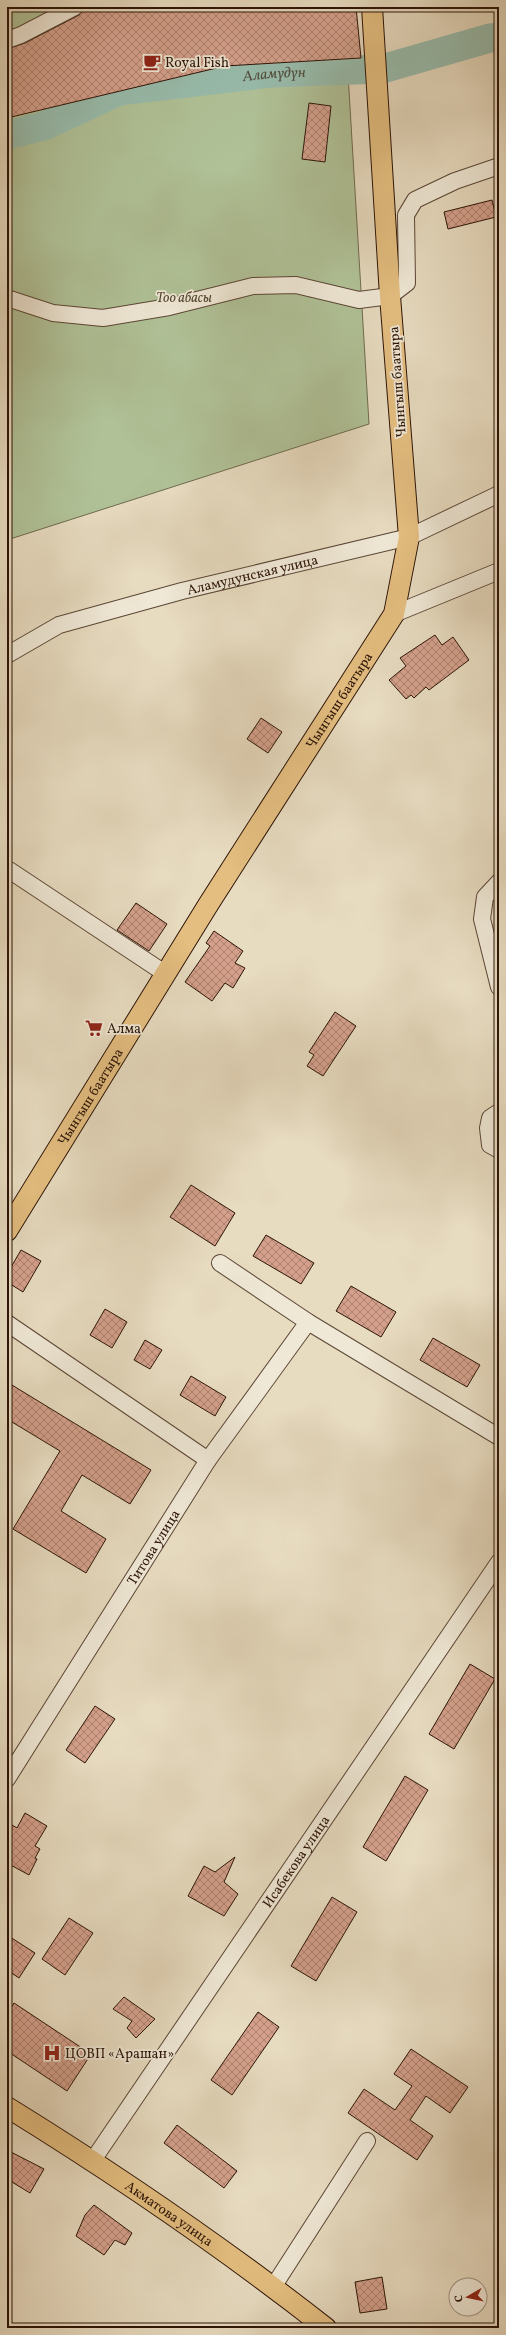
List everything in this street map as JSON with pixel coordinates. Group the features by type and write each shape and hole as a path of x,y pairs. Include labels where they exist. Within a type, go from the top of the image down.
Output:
{"main road":[{"name":"Чынгыш баатыра","path":"7,1231 166,974 394,614 409,537 390,296 372,7"},
{"name":"Акматова улица","path":"7,2107 93,2160 273,2287 326,2328"}],"street":[{"path":"7,40 21,35 75,7"},
{"path":"7,298 54,313 103,318 169,307 253,286 296,285 359,300 390,296 407,283 406,215 415,200 455,182 499,166"},
{"name":"Аламудунская улица","path":"7,655 58,625 182,591 409,537 499,494"},
{"path":"394,614 499,572"},
{"path":"9,870 166,974"},
{"path":"499,882 486,897 482,919 499,987"},
{"path":"499,1112 490,1118 488,1128 490,1145 499,1150"},
{"path":"220,1263 308,1322 499,1437"},
{"name":"Титова улица","path":"7,1779 208,1460 308,1322"},
{"path":"7,1323 208,1460"},
{"name":"Исабекова улица","path":"93,2160 499,1562"},
{"path":"273,2287 367,2141"}],"green space":[{"name":"Тоо абасы","path":"7,7 344,7 369,424 7,540"}],"building":[{"name":"Royal Fish","path":"84,7 356,7 361,58 225,66 7,118 7,49 25,43 79,15"},
{"path":"309,103 331,106 325,162 302,159"},
{"path":"492,200 496,217 448,229 444,212"},
{"path":"435,635 442,645 453,637 469,660 429,690 426,687 414,698 411,695 406,699 389,680 406,666 400,658"},
{"path":"261,718 282,732 268,753 247,739"},
{"path":"136,903 167,924 149,951 117,930"},
{"path":"214,931 243,951 235,963 245,968 233,988 225,983 212,1001 185,982 210,946 206,943"},
{"path":"335,1012 356,1026 323,1076 307,1066 314,1055 309,1052"},
{"path":"191,1185 235,1213 215,1246 170,1217"},
{"path":"266,1235 314,1263 301,1284 253,1256"},
{"path":"21,1250 41,1261 23,1292 7,1282 7,1274"},
{"path":"351,1286 396,1312 381,1337 336,1311"},
{"path":"105,1309 127,1322 112,1348 90,1335"},
{"path":"433,1338 480,1365 467,1387 420,1360"},
{"path":"145,1340 162,1350 150,1369 134,1360"},
{"path":"191,1376 226,1397 215,1416 180,1395"},
{"path":"7,1382 151,1470 130,1504 82,1475 61,1511 106,1539 86,1573 13,1529 60,1451 7,1419"},
{"path":"470,1664 495,1679 454,1749 429,1734"},
{"path":"95,1706 115,1719 85,1763 66,1750"},
{"path":"405,1776 428,1790 386,1861 363,1847"},
{"path":"25,1813 47,1826 35,1846 40,1849 29,1875 7,1863 7,1822 17,1828"},
{"path":"235,1857 224,1882 238,1894 224,1916 188,1896 204,1866 215,1872"},
{"path":"332,1897 357,1912 316,1981 291,1966"},
{"path":"69,1918 93,1933 65,1975 42,1959"},
{"path":"7,1935 35,1953 19,1978 7,1970"},
{"path":"124,1997 155,2019 136,2038 127,2028 132,2021 113,2009"},
{"path":"14,2003 91,2054 67,2091 7,2051 7,2014"},
{"path":"258,2012 279,2027 232,2095 211,2080"},
{"path":"411,2049 468,2087 450,2113 426,2096 410,2120 433,2136 417,2160 348,2113 364,2089 395,2110 412,2086 394,2074"},
{"path":"177,2125 237,2171 224,2188 164,2143"},
{"path":"7,2150 44,2169 30,2193 7,2179"},
{"path":"94,2205 132,2233 125,2245 115,2240 104,2255 76,2236 85,2215"},
{"path":"382,2277 387,2309 360,2313 355,2282"}],"waterway":[{"name":"Аламүдүн","path":"7,135 44,126 119,91 271,73 382,69 490,38 499,37"}],"place":[{"name":"Royal Fish","path":"152,62"},
{"name":"Алма","path":"94,1028"},
{"name":"ЦОВП «Арашан»","path":"52,2053"}]}
